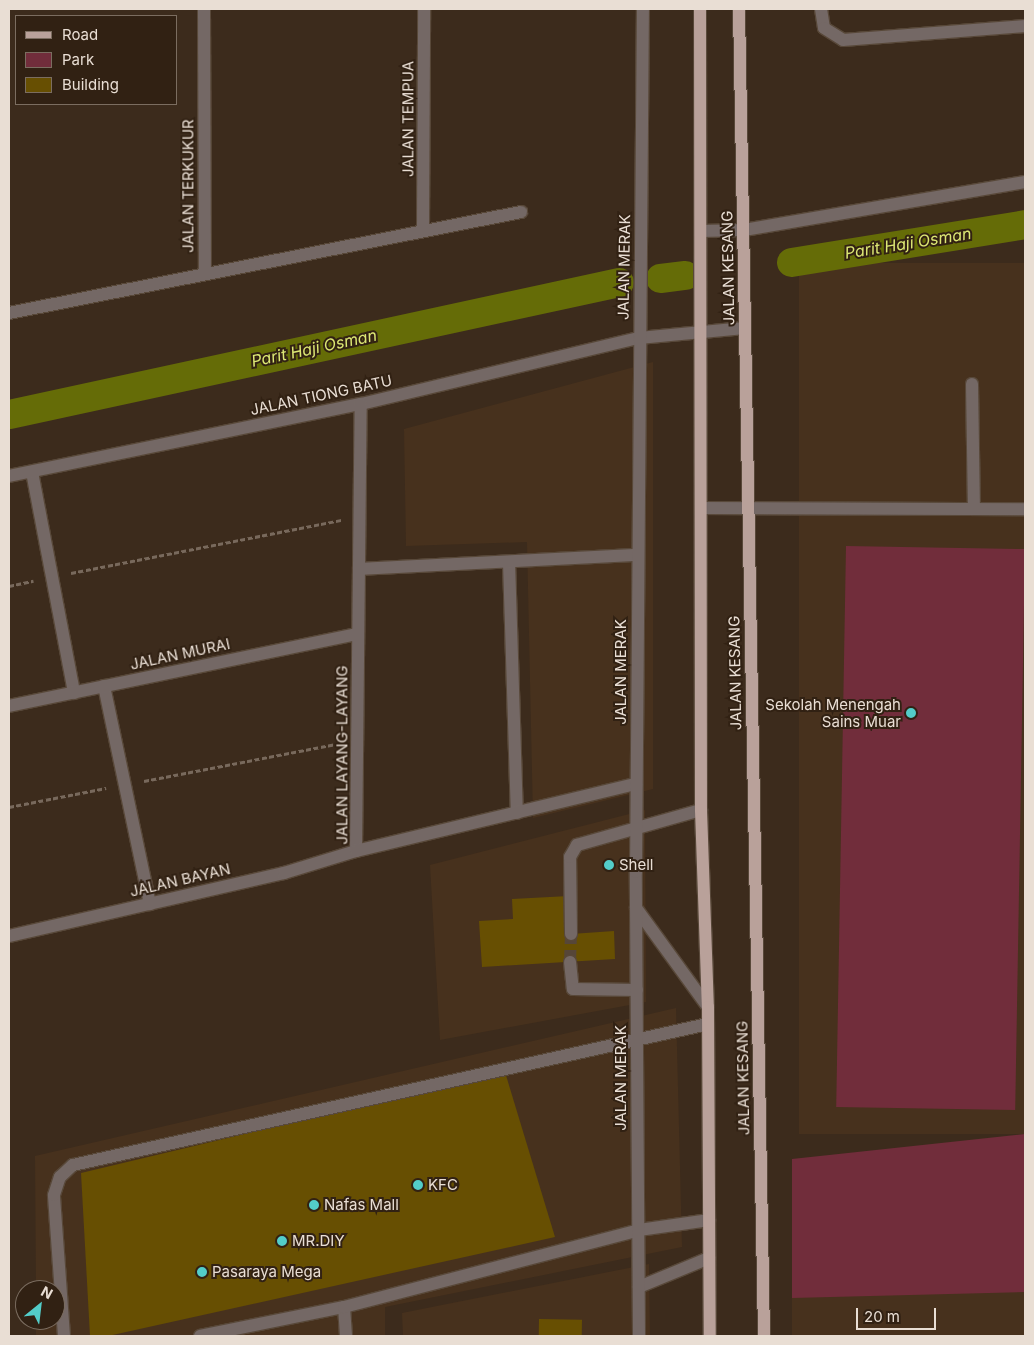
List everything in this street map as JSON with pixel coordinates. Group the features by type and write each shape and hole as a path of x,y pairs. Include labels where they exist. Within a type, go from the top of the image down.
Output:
{"main road":[{"name":"JALAN KESANG","path":"700,9 703,508 701,810 708,1007 710,1336"},
{"name":"JALAN KESANG","path":"739,9 764,1336"}],"street":[{"name":"JALAN TERKUKUR","path":"204,9 205,274"},
{"name":"JALAN TEMPUA","path":"424,9 424,230"},
{"name":"JALAN MERAK","path":"639,1336 636,784 643,9"},
{"path":"821,9 824,28 843,40 1025,26"},
{"path":"702,231 744,230 1025,182"},
{"path":"9,313 521,212"},
{"name":"JALAN TIONG BATU","path":"9,476 361,404 639,338 745,328"},
{"path":"972,384 974,509"},
{"name":"JALAN LAYANG-LAYANG","path":"361,404 356,851 636,784"},
{"path":"32,472 74,693"},
{"path":"703,508 1025,509"},
{"path":"359,569 638,554"},
{"path":"509,562 517,813"},
{"name":"JALAN MURAI","path":"9,706 358,634"},
{"path":"104,686 150,904"},
{"path":"571,934 572,850 636,828 701,810"},
{"name":"JALAN BAYAN","path":"9,936 150,904 356,851"},
{"path":"636,908 708,1007"},
{"path":"570,962 573,989 637,990"},
{"path":"64,1336 54,1195 60,1177 73,1165 636,1038 708,1024"},
{"path":"200,1336 344,1307 639,1230 709,1220"},
{"path":"639,1287 709,1258"},
{"path":"344,1307 346,1336"}],"path":[{"path":"9,586 360,516"},
{"path":"9,807 357,740"}],"shaded area":[{"name":"Sekolah Menengah Sains Muar","path":"799,263 1025,263 1025,1134 799,1134"},
{"path":"653,362 653,789 533,818 527,542 406,546 404,429"},
{"path":"645,810 646,1002 440,1040 430,865"},
{"path":"676,1008 682,1247 385,1307 385,1336 36,1336 36,1330 65,1330 65,1280 36,1280 35,1156"},
{"path":"649,1264 650,1336 403,1336 402,1313"},
{"path":"792,1292 1025,1292 1025,1336 792,1336"}],"green space":[{"path":"846,546 1025,549 1015,1110 836,1107"},
{"path":"1025,1134 1025,1292 792,1298 792,1159"}],"building":[{"path":"569,896 571,934 614,931 615,959 482,967 479,921 513,919 512,899"},
{"name":"Nafas Mall","path":"505,1072 555,1237 108,1336 90,1336 81,1173"},
{"path":"539,1319 582,1320 582,1336 539,1336"}],"waterway":[{"name":"Parit Haji Osman","path":"791,262 1025,224"},
{"name":"Parit Haji Osman","path":"660,278 685,275"},
{"name":"Parit Haji Osman","path":"9,414 619,282"}],"tunnel":[{"path":"570,962 571,934"}],"place":[{"name":"Sekolah Menengah Sains Muar","path":"911,713"},
{"name":"Shell","path":"609,865"},
{"name":"KFC","path":"418,1185"},
{"name":"Nafas Mall","path":"314,1205"},
{"name":"MR.DIY","path":"282,1241"},
{"name":"Pasaraya Mega","path":"202,1272"}]}
